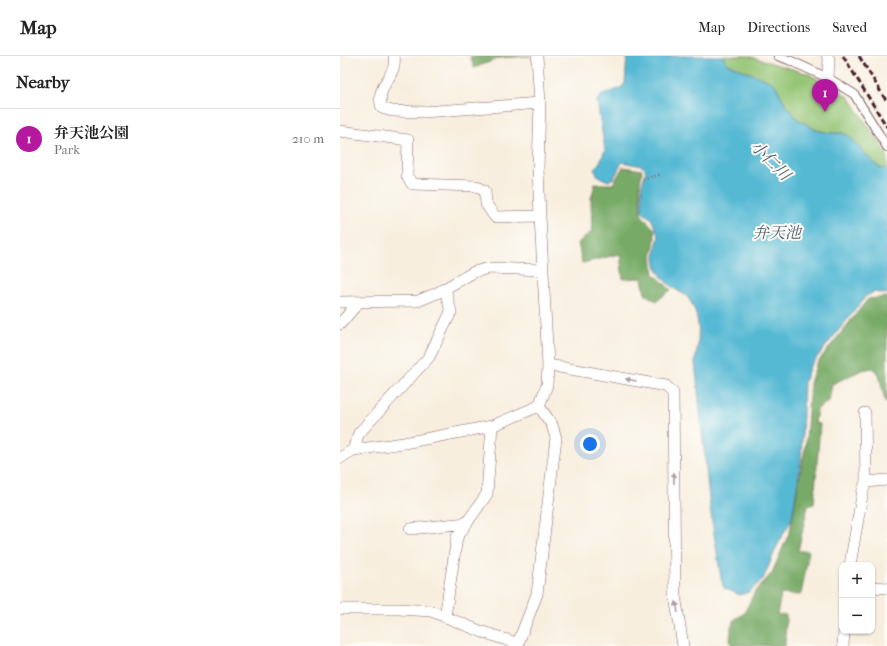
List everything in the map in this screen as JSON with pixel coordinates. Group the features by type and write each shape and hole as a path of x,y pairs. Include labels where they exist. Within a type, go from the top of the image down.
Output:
{"street":[{"path":"394,56 395,60 392,73 381,92 379,100 382,108 392,111 424,112 540,103"},
{"path":"340,458 353,450 404,443 492,426 539,406 547,385 548,365 538,168 540,103 537,56"},
{"path":"778,56 828,78 854,94 887,147"},
{"path":"827,56 829,59 828,78"},
{"path":"340,131 408,140 407,176 412,184 476,186 485,190 486,204 495,217 540,216"},
{"path":"340,302 418,301 445,289 474,272 489,268 543,270"},
{"path":"353,450 358,433 429,357 451,312 445,289"},
{"path":"340,324 359,302"},
{"path":"548,365 666,386 673,393 675,595 683,646"},
{"path":"340,609 399,609 431,611 518,645 537,594 556,438 552,425 539,406"},
{"path":"851,562 863,490 866,482 865,413"},
{"path":"445,617 457,537 486,494 492,426"},
{"path":"866,482 887,480"},
{"path":"410,529 467,523"},
{"path":"875,587 887,588"},
{"path":"843,646 844,634"}],"path":[{"path":"644,180 661,174"}],"green space":[{"path":"470,56 531,56 500,58 474,68"},
{"path":"722,56 748,56 809,74 849,97 887,155 887,169 880,168 873,162 849,136 843,133 830,133 816,130 796,118 772,82 728,64"},
{"path":"623,167 642,170 640,184 641,214 654,229 655,238 652,256 654,274 671,290 656,301 645,294 642,278 623,279 620,254 582,263 578,243 592,231 591,199 595,184 613,184"},
{"path":"887,297 887,404 879,374 872,368 862,370 832,384 829,401 817,409 815,423 820,424 814,504 808,506 798,551 809,551 801,595 781,594 777,615 786,615 785,646 732,645 730,641 731,627 735,619 744,614 754,593 772,573 790,531 806,442 810,383 817,363 868,299"}],"water":[{"name":"弁天池","path":"627,56 722,56 728,64 772,82 796,118 816,130 830,133 843,133 849,136 873,162 880,168 887,169 887,294 874,292 866,296 810,366 804,382 801,461 792,518 777,546 763,579 749,592 740,595 724,588 721,578 710,508 695,362 698,346 698,322 696,314 688,297 668,283 663,278 656,266 655,252 659,237 651,218 642,212 642,185 646,170 642,166 622,162 614,178 608,181 598,176 594,169 600,162 605,150 597,101 603,94 619,89 625,84"}],"railway":[{"path":"843,56 887,127"},
{"path":"859,56 887,102"}],"place":[{"name":"弁天池公園","path":"825,112"}],"water label":[{"name":"小仁川","path":"771,160"}]}
